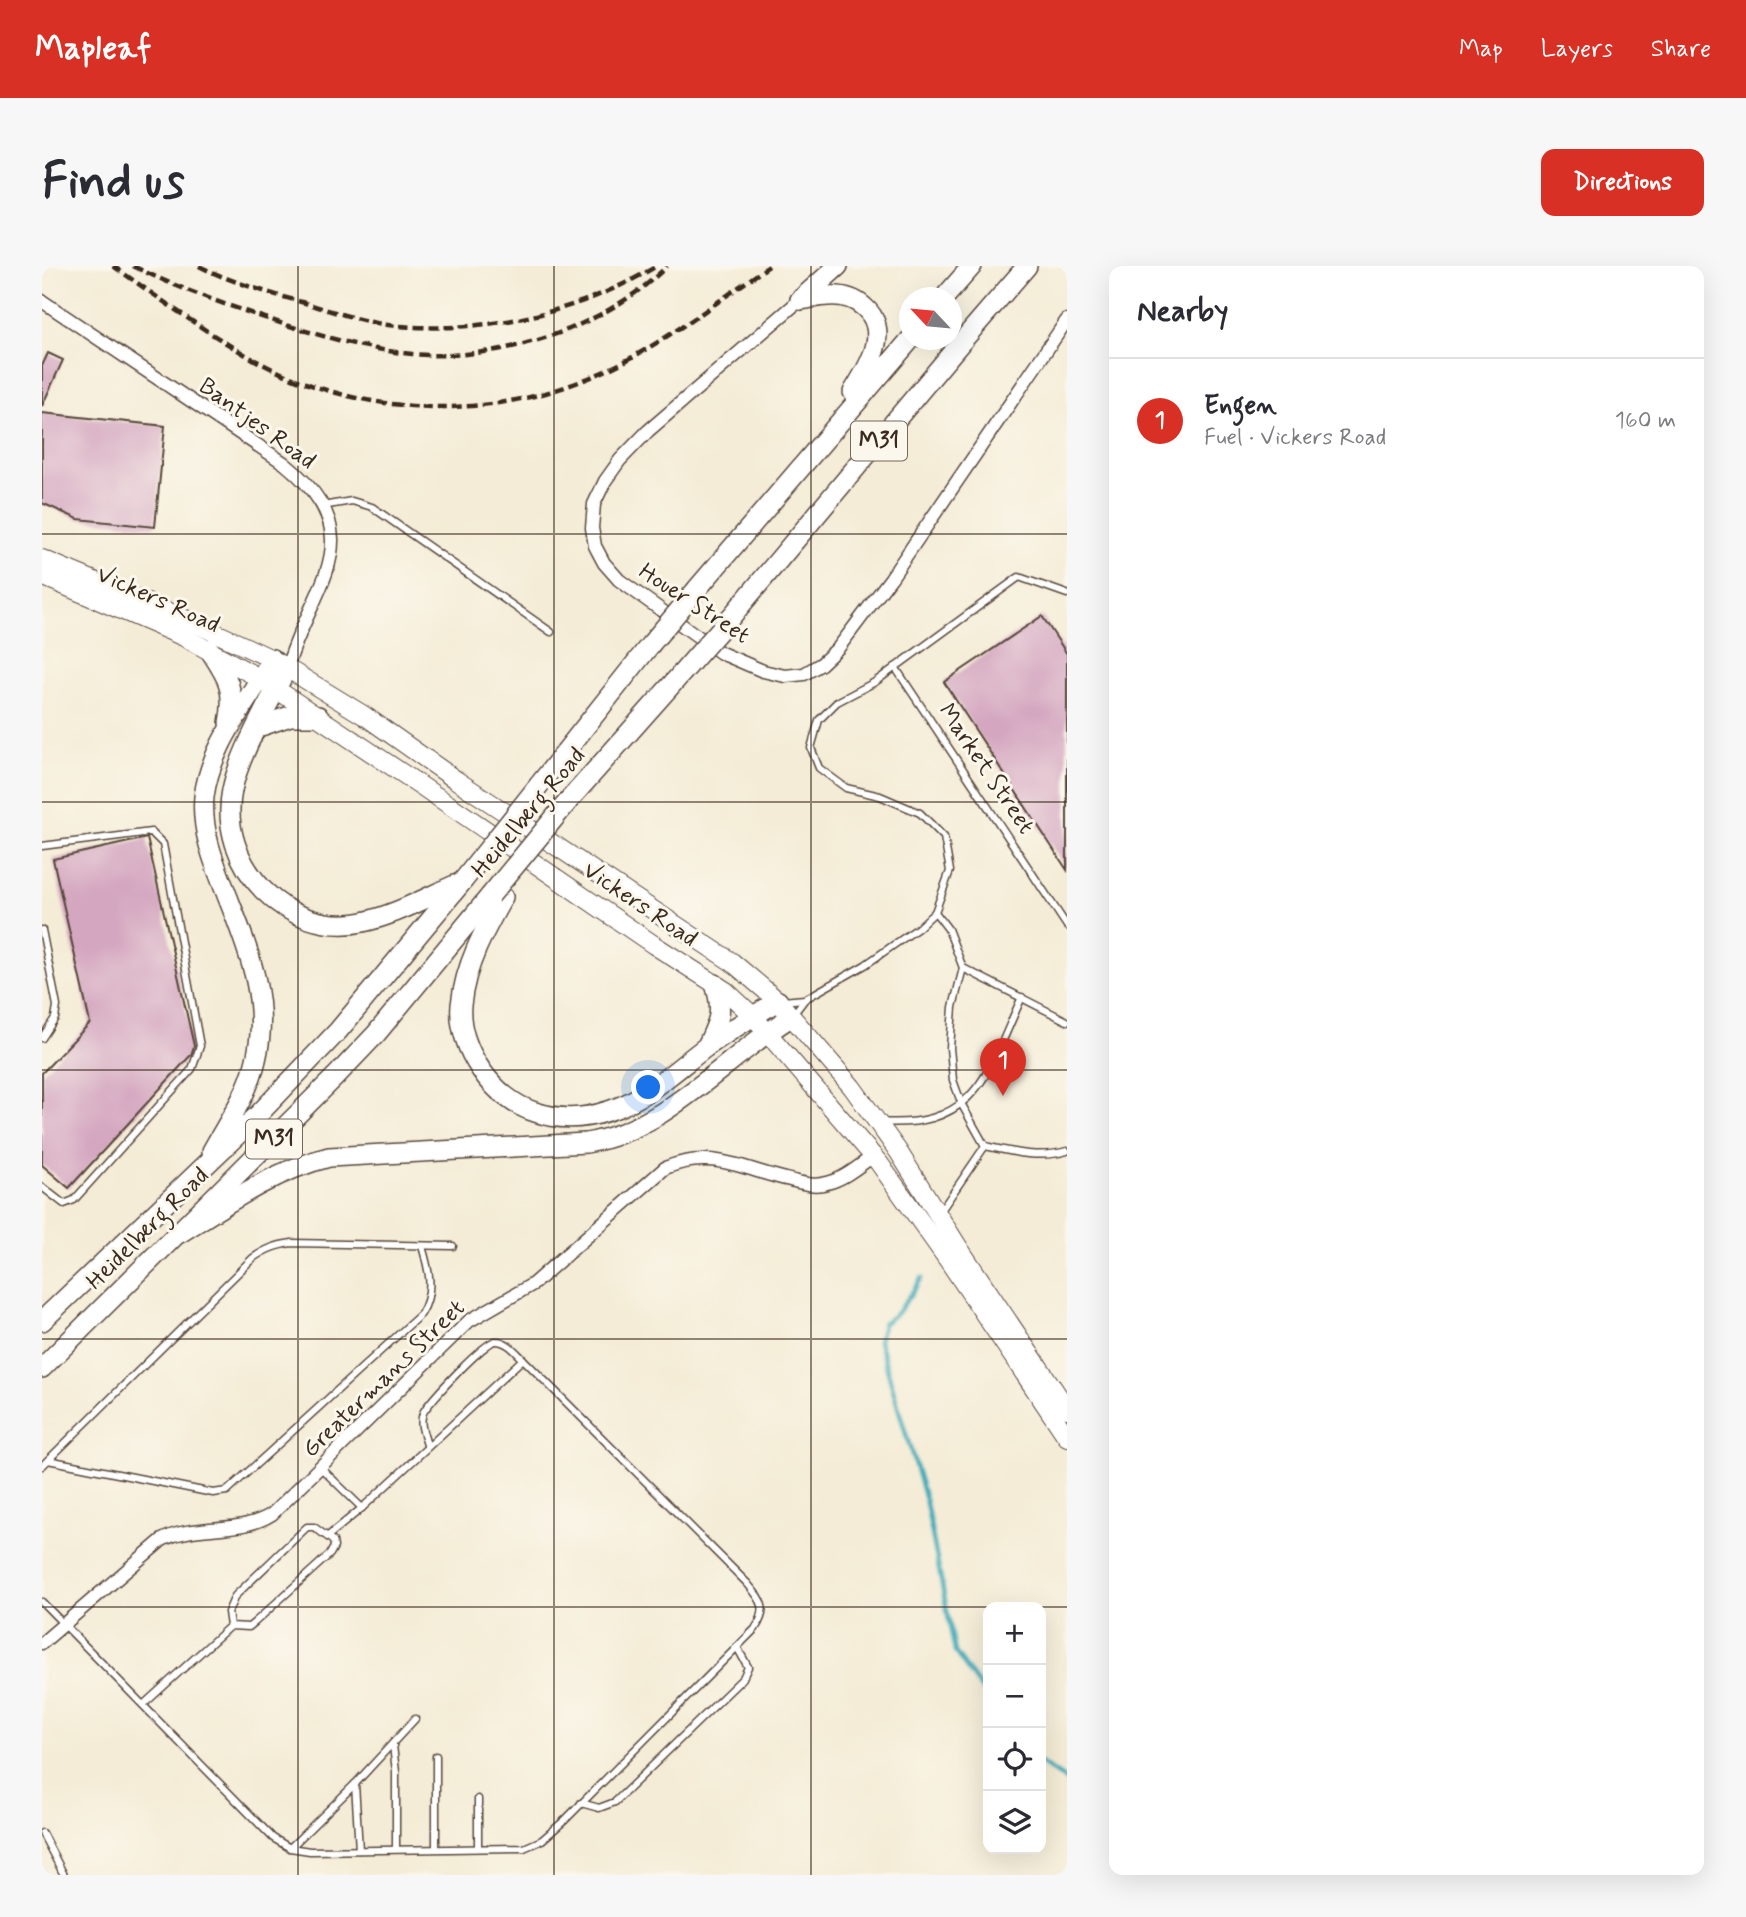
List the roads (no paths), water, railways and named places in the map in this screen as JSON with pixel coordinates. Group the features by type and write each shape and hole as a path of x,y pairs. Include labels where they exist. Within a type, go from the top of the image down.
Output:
{"main road":[{"path":"800,300 838,266"},
{"path":"954,287 972,266"},
{"name":"Heidelberg Road","path":"42,1368 180,1233 376,1034 496,896 570,799 731,617 1027,266"},
{"path":"800,300 827,296 855,301 866,309 874,320 876,329 877,344 865,373 813,455"},
{"name":"Heidelberg Road","path":"42,1321 201,1170 338,1031 462,882 650,645 902,350"},
{"name":"Vickers Road","path":"42,559 190,621 279,663 365,716 456,780 733,962 778,1001 878,1121 1067,1409"},
{"name":"Vickers Road","path":"42,576 209,649 268,684 715,984 753,1016 873,1157 948,1260 1067,1437"},
{"path":"201,1170 247,1087 256,1061 261,1032 259,986 208,842 204,821 208,775 227,734 233,707 230,684 209,649"},
{"path":"227,734 268,684 279,663"},
{"path":"268,684 258,727 232,788 231,821 240,858 248,874 273,900 303,917 345,924 363,922 396,911 462,882"},
{"path":"258,727 290,716 318,716"},
{"path":"496,896 469,966 461,1008 463,1031 480,1068 509,1099 524,1108 551,1116 572,1118 625,1105 653,1088 706,1047 778,1001"},
{"path":"706,1047 720,1016 720,1002 715,984"},
{"path":"180,1233 278,1174 328,1157 586,1143 620,1135 666,1110 766,1032 791,1017"}],"street":[{"name":"Houer Street","path":"800,300 648,431 620,460 604,481 594,504 592,528 595,545 604,563 619,580 721,653 763,671 785,676 804,674 821,664 839,647 891,578 1067,320"},
{"name":"Bantjes Road","path":"42,301 284,463 302,478 322,506 332,530 331,559 318,595 295,640 279,663"},
{"name":"Greatermans Street","path":"42,1643 162,1540 175,1535 265,1519 321,1468 469,1321 533,1284 665,1168 685,1160 708,1158 816,1185 838,1180 873,1157"}],"lane":[{"path":"322,506 352,502 372,507 551,632"},
{"path":"791,1017 805,999 865,965 918,928 935,912 950,871 944,837 920,813 880,796 846,788 819,768 811,748 819,720 837,702 875,682 1018,577 1067,594"},
{"name":"Market Street","path":"895,667 1067,926"},
{"path":"42,846 151,832 157,835 163,844 200,1046 192,1069 74,1200 64,1204 42,1186"},
{"path":"935,912 948,929 963,968 953,1007 950,1048 953,1080 962,1105 985,1146 1020,1154 1056,1154 1067,1151"},
{"path":"42,930 57,1006 55,1018 42,1038"},
{"path":"963,968 1067,1021"},
{"path":"878,1121 919,1122 962,1105 975,1092 990,1067 1022,997"},
{"path":"778,1001 805,999"},
{"path":"939,1214 985,1146"},
{"path":"42,1466 253,1258 265,1250 275,1245 292,1243 453,1246"},
{"path":"48,1460 213,1493 227,1491 421,1314 428,1302 430,1290 429,1270 422,1246"},
{"path":"42,1602 273,1838 290,1848 310,1852 396,1848 524,1848 535,1844 581,1803 755,1629 763,1617 763,1604 523,1359 499,1340 491,1341 481,1350 427,1406 421,1424 427,1445"},
{"path":"328,1536 362,1508 523,1359"},
{"path":"321,1468 362,1508"},
{"path":"143,1705 230,1626 249,1627 330,1554 334,1547 333,1541 314,1527 307,1527 235,1596 228,1612 230,1626"},
{"path":"581,1803 599,1808 615,1802 743,1678 748,1667 737,1647"},
{"path":"290,1848 393,1745 415,1719"},
{"path":"393,1745 396,1772 396,1848"},
{"path":"436,1756 436,1848"},
{"path":"355,1784 359,1850"},
{"path":"478,1799 478,1848"},
{"path":"42,1833 63,1873 54,1875"}],"waterway":[{"path":"922,1278 899,1311 883,1324 879,1341 926,1503 955,1652 983,1691"},
{"path":"1046,1766 1067,1781"}],"railway":[{"path":"113,266 219,338 255,360 295,379 337,393 380,402 425,407 469,406 513,400 556,390 598,374 664,338 769,266"},
{"path":"133,266 213,300 318,334 393,352 445,355 514,346 549,337 582,324 642,288 667,266"},
{"path":"199,266 251,287 357,318 388,325 422,327 491,323 560,309 625,283 655,267"}],"place":[{"name":"Engen","path":"1003,1096"}]}
